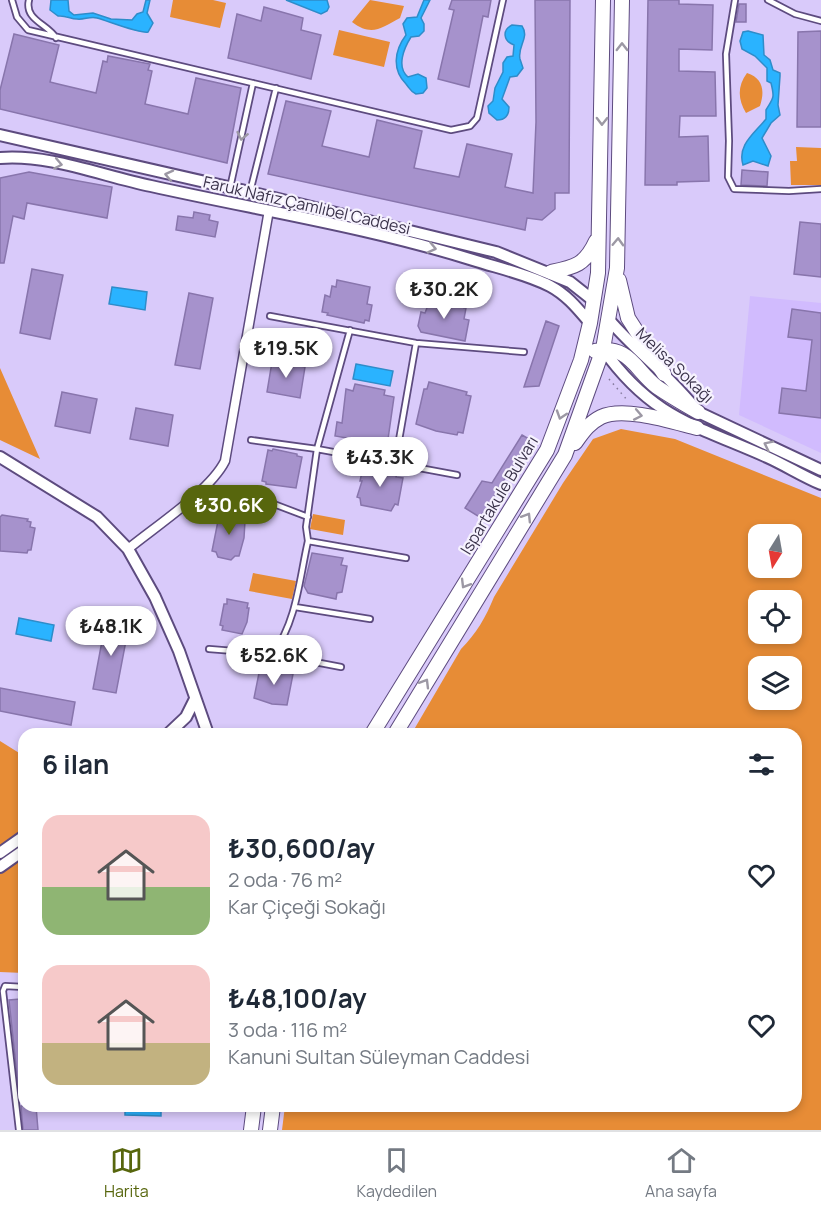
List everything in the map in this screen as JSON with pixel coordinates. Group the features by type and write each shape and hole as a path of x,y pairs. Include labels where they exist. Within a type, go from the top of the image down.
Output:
{"main road":[{"name":"Ispartakule Bulvarı","path":"376,728 547,450 581,360 594,301 600,234 603,0"},
{"path":"560,464 569,446 603,350 610,321 617,268 622,0"},
{"path":"550,273 582,263 588,257 600,234"},
{"path":"617,268 628,318 664,374"},
{"path":"594,301 610,321"},
{"path":"590,323 603,350"},
{"path":"581,360 594,351 614,349 624,354 656,386 698,412"},
{"path":"399,728 560,464 587,427 607,415 633,414 697,428"},
{"path":"251,1130 253,1112"},
{"path":"270,1130 272,1112"}],"street":[{"name":"Faruk Nafız Çamlıbel Caddesi","path":"0,135 256,193 496,252 570,282 594,301"},
{"name":"Faruk Nafız Çamlıbel Caddesi","path":"0,158 14,156 65,165 149,186 269,210 442,250 532,278 560,292 590,323"},
{"path":"256,193 269,210"},
{"path":"128,549 205,486 218,474 225,460 269,210 283,200"},
{"name":"Melisa Sokağı","path":"610,321 628,342 664,374 698,412 821,470"},
{"name":"Melisa Sokağı","path":"603,350 642,395 677,419 769,458 821,484"},
{"path":"0,457 97,517 128,549 155,597 178,651 206,728"},
{"path":"174,728 186,717 195,699"},
{"path":"0,853 18,840"},
{"path":"0,867 18,854"}],"lane":[{"path":"12,0 17,17 28,30 451,130 470,126 477,118 503,0"},
{"path":"29,0 27,6 30,14 52,30 56,38"},
{"path":"735,0 726,54 728,177 734,189 789,191 821,189"},
{"path":"768,0 795,14 821,21"},
{"path":"230,188 253,83"},
{"path":"256,193 276,88"},
{"path":"270,316 416,343 524,352"},
{"path":"273,654 286,636 295,608 308,541 306,527 317,448 350,330"},
{"path":"395,463 416,343"},
{"path":"251,440 317,448 457,475"},
{"path":"237,490 308,517"},
{"path":"308,541 406,558"},
{"path":"295,608 370,620"},
{"path":"208,649 273,654 341,667"},
{"path":"18,987 5,986 3,991 19,1130"}],"path":[{"path":"609,379 632,406"}],"shaded area":[{"path":"173,0 213,0 226,3 220,28 170,17"},
{"path":"370,0 404,6 400,18 382,28 371,30 359,27 352,22"},
{"path":"339,30 390,42 384,67 333,55"},
{"path":"747,73 759,82 762,95 760,106 746,113 741,103 740,93"},
{"path":"796,147 821,148 821,185 791,185 790,161 797,161"},
{"path":"750,296 821,303 821,453 739,415"},
{"path":"0,368 40,459 0,440"},
{"path":"621,429 675,439 821,498 821,1130 282,1130 284,1112 802,1112 802,728 415,728 461,649 480,625 494,597 563,483 593,439"},
{"path":"313,514 345,520 343,535 310,529"},
{"path":"253,573 296,581 292,599 249,591"},
{"path":"0,741 18,752 18,973 0,972"}],"water":[{"path":"51,0 68,0 69,11 74,15 93,13 111,19 132,20 137,14 143,12 146,0 150,0 147,13 153,23 148,32 144,32 94,18 58,16 50,10"},
{"path":"286,0 327,0 329,7 321,14"},
{"path":"424,0 430,0 421,18 424,31 419,36 411,37 402,63 404,73 408,77 418,74 426,78 427,88 423,93 416,94 401,79 396,60 399,47 406,35 403,24 407,18 417,17"},
{"path":"512,25 522,26 524,30 520,50 523,68 517,76 510,77 502,99 509,107 508,112 504,118 497,120 489,113 488,106 493,101 495,88 503,72 503,63 507,57 513,56 514,45 505,35"},
{"path":"743,32 763,35 764,55 770,60 773,70 780,73 778,105 780,115 771,123 762,138 771,156 768,166 753,161 743,165 744,146 766,119 766,110 773,95 771,83 767,81 767,68 755,56 742,49 740,41"},
{"path":"112,287 147,292 145,310 109,304"},
{"path":"356,364 393,371 390,386 353,379"},
{"path":"19,618 54,625 51,641 16,634"},
{"path":"125,1112 161,1112 161,1116 125,1115"}],"building":[{"path":"452,0 491,0 488,17 483,16 469,87 438,79 454,10 449,9"},
{"path":"535,0 570,0 569,193 555,193 555,209 542,220 527,218 525,230 268,174 286,101 331,111 322,146 369,157 377,120 422,131 414,168 459,177 467,144 512,154 505,187 533,193 536,122"},
{"path":"648,0 679,0 679,4 713,5 712,50 679,49 679,71 715,72 716,116 680,116 679,137 708,136 709,181 677,182 677,185 645,185"},
{"path":"739,4 746,4 746,22 736,22"},
{"path":"264,7 303,18 301,30 321,35 311,79 228,58 237,14 261,21"},
{"path":"821,31 821,127 797,127 798,32"},
{"path":"14,34 59,45 50,82 58,84 96,93 103,61 107,62 108,56 150,64 148,70 152,71 145,104 188,114 196,78 241,88 227,163 0,109 0,90"},
{"path":"742,170 768,172 767,186 741,185"},
{"path":"29,172 112,187 107,218 27,203 24,219 13,216 4,263 0,263 0,178"},
{"path":"194,212 210,215 209,220 218,222 215,237 176,230 178,216 193,218"},
{"path":"800,222 821,224 821,277 794,274"},
{"path":"32,269 63,275 50,339 20,333"},
{"path":"337,280 370,287 367,304 372,305 369,321 365,320 364,323 322,312 325,295 330,297 332,286 336,287"},
{"path":"189,293 213,298 200,369 175,365"},
{"path":"431,297 464,305 466,308 464,319 469,320 465,341 421,332 418,326 421,312 425,313"},
{"path":"792,309 821,313 821,418 779,413 782,388 806,391 812,340 788,337"},
{"path":"546,321 559,326 539,386 524,387"},
{"path":"276,360 302,364 301,366 305,367 300,398 267,392 272,362"},
{"path":"429,382 467,392 466,395 471,396 463,433 458,432 457,435 436,431 416,424 424,389 427,389"},
{"path":"355,384 385,390 384,395 394,397 387,446 368,442 367,449 351,446 353,439 335,436 337,422 342,423 346,389 353,391"},
{"path":"62,392 97,399 90,433 55,426"},
{"path":"136,408 173,415 168,446 130,439"},
{"path":"522,435 529,439 481,518 465,508 482,481 492,483"},
{"path":"273,449 302,457 296,488 266,484 262,481 268,450"},
{"path":"369,465 398,470 396,477 403,478 398,505 395,504 391,511 361,505 360,498 357,497 362,472"},
{"path":"227,512 240,514 241,520 245,521 244,538 239,556 231,560 218,557 216,552 212,551 219,516 223,517"},
{"path":"2,515 28,519 27,521 31,522 30,527 35,528 31,550 27,553 0,551 0,517"},
{"path":"312,553 343,558 341,565 347,566 342,592 337,593 336,599 308,593 304,586"},
{"path":"227,599 248,603 247,622 242,634 222,630 223,626 220,625"},
{"path":"106,620 129,625 116,693 93,689"},
{"path":"264,666 289,671 288,673 293,674 287,705 272,704 254,698 260,668"},
{"path":"0,688 75,702 71,725 0,711"},
{"path":"18,999 18,1085 9,1000"},
{"path":"22,1112 36,1112 38,1130 23,1130"}]}
